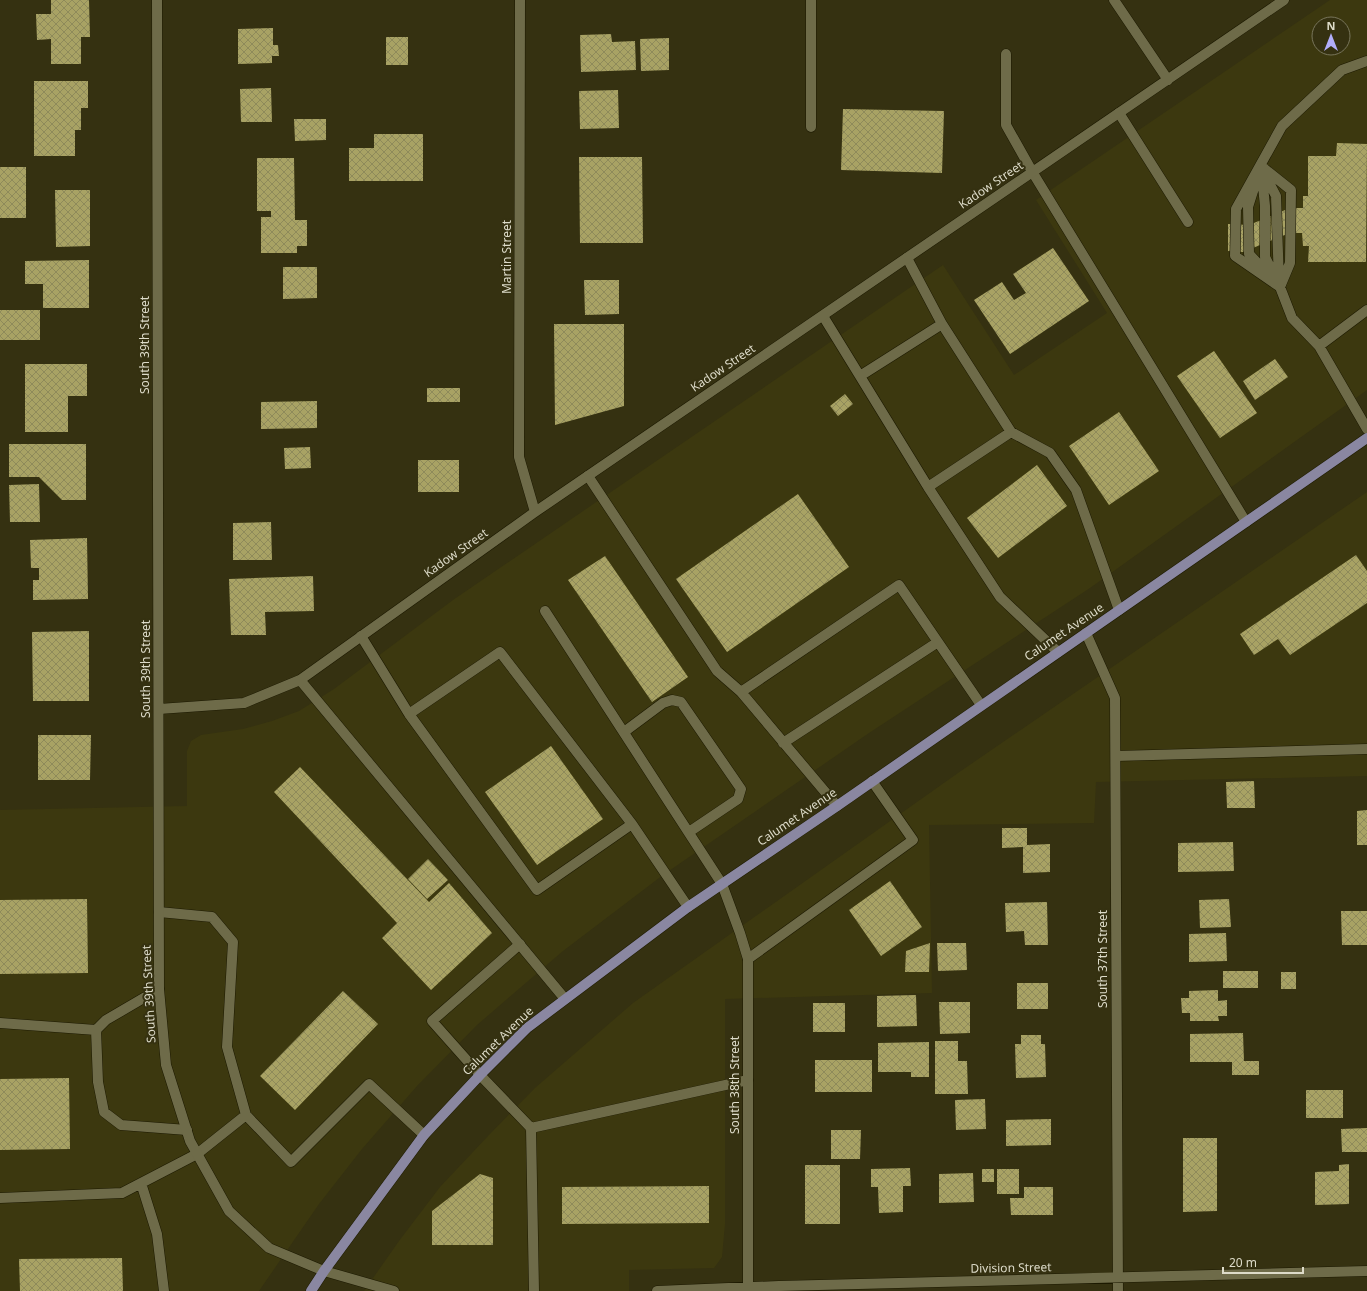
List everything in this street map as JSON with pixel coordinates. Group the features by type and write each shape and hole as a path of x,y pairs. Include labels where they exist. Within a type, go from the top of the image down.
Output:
{"main road":[{"name":"Calumet Avenue","path":"311,1291 324,1271 424,1135 480,1075 527,1028 688,907 837,806 1367,438"}],"street":[{"name":"South 39th Street","path":"157,0 159,989 166,1065 190,1141 229,1211 269,1248 324,1271"},
{"name":"Martin Street","path":"520,0 519,457 535,512"},
{"path":"811,0 811,127"},
{"path":"1114,0 1168,80"},
{"name":"Kadow Street","path":"159,709 244,703 300,680 535,512 1284,0"},
{"path":"1006,54 1006,124 1033,172 1246,522"},
{"path":"1280,287 1235,256 1236,209 1282,126 1342,70 1367,61"},
{"path":"1120,113 1188,222"},
{"path":"1261,166 1265,206 1265,256 1280,287 1292,318 1319,346 1367,429"},
{"path":"1261,166 1291,190 1290,263 1280,287"},
{"path":"907,258 942,324 1011,432 1050,453 1076,490 1119,610"},
{"path":"1319,346 1367,310"},
{"path":"823,316 928,487 1000,597 1058,652"},
{"path":"860,376 942,324"},
{"path":"928,487 1011,432"},
{"path":"588,476 717,671 741,692 837,806"},
{"path":"741,692 899,585 981,705"},
{"name":"South 38th Street","path":"545,611 722,884 748,958 748,1289"},
{"name":"South 37th Street","path":"1086,633 1115,698 1118,1291"},
{"path":"361,636 409,714 537,890 632,824"},
{"path":"784,744 938,642"},
{"path":"409,714 500,652 632,824 688,907"},
{"path":"300,680 565,999"},
{"path":"624,732 663,703 672,700 681,702 741,789 738,799 689,832"},
{"path":"1116,756 1367,749"},
{"path":"748,958 913,840 872,781"},
{"path":"159,912 212,917 233,942 227,1047 246,1115 291,1162 369,1084 424,1135"},
{"path":"520,944 432,1021 480,1075 531,1128 534,1291"},
{"path":"159,989 106,1020 96,1030 98,1082 104,1112 121,1125 186,1130"},
{"path":"0,1023 96,1030"},
{"path":"531,1128 748,1080"},
{"path":"0,1198 122,1193 197,1154 246,1115"},
{"path":"141,1183 157,1234 164,1291"},
{"path":"324,1271 394,1291"},
{"name":"Division Street","path":"657,1291 1367,1271"}],"shaded area":[{"path":"1330,0 1367,0 1367,390 1090,588 869,733 663,875 563,951 477,1025 417,1086 362,1149 319,1204 259,1291 0,1291 0,810 187,806 187,751 191,741 201,735 243,729 272,721 299,711 334,689 453,600 943,265 1014,375 1107,313 1036,200"},
{"path":"1367,492 1367,776 1096,782 1094,823 929,825 932,993 725,999 725,1224 722,1257 714,1268 629,1270 629,1291 364,1291 399,1241 440,1187 535,1088 633,1003 958,773"}],"building":[{"path":"51,0 89,0 90,37 81,37 81,64 51,64 51,39 37,40 36,14 51,14"},
{"path":"273,28 273,45 278,45 279,56 272,56 272,63 238,64 238,29"},
{"path":"611,34 612,42 635,41 636,70 581,72 580,35"},
{"path":"386,37 408,37 408,65 386,65"},
{"path":"669,38 669,70 641,71 640,39"},
{"path":"34,81 88,81 88,108 81,108 81,130 75,130 75,156 34,156"},
{"path":"271,88 272,122 241,122 240,89"},
{"path":"618,90 619,128 580,129 579,91"},
{"path":"843,109 944,111 942,173 841,170"},
{"path":"294,119 326,119 326,140 295,141"},
{"path":"374,134 423,134 423,181 349,181 349,148 374,148"},
{"path":"1337,143 1367,144 1366,262 1308,262 1309,246 1303,246 1302,233 1290,233 1243,252 1228,251 1228,224 1249,225 1290,208 1303,208 1303,196 1308,196 1308,156 1336,156"},
{"path":"579,157 642,157 643,243 580,243"},
{"path":"257,158 294,158 295,220 307,220 307,246 297,246 297,253 261,253 261,217 271,217 271,211 257,211"},
{"path":"0,167 26,167 26,218 0,218"},
{"path":"55,190 90,190 90,246 56,247"},
{"path":"1053,248 1089,301 1010,354 974,300 1002,282 1014,300 1026,293 1013,274"},
{"path":"89,260 89,308 43,308 43,284 25,284 25,261"},
{"path":"283,267 317,267 317,298 283,299"},
{"path":"584,280 619,280 619,314 585,315"},
{"path":"0,310 40,310 40,340 0,340"},
{"path":"554,324 624,324 624,406 555,425"},
{"path":"1214,351 1257,413 1220,438 1177,376"},
{"path":"1275,359 1288,377 1255,400 1243,381"},
{"path":"25,364 87,364 87,396 68,396 68,432 25,432"},
{"path":"427,388 460,388 460,402 427,402"},
{"path":"845,394 853,404 838,416 830,406"},
{"path":"317,401 317,428 261,429 261,402"},
{"path":"1119,412 1159,471 1109,505 1069,446"},
{"path":"9,444 86,444 86,500 62,500 39,477 9,477"},
{"path":"310,447 311,468 285,469 284,448"},
{"path":"418,460 459,460 459,492 418,492"},
{"path":"1037,465 1067,506 998,558 967,518"},
{"path":"39,484 40,522 10,522 9,485"},
{"path":"798,494 849,567 727,652 676,579"},
{"path":"271,522 272,560 233,560 233,523"},
{"path":"87,538 88,599 33,600 33,580 39,580 39,568 31,568 30,540"},
{"path":"1356,555 1367,571 1367,603 1290,655 1278,639 1254,655 1240,634"},
{"path":"605,556 688,677 652,702 568,580"},
{"path":"313,576 314,611 265,612 266,635 231,635 229,579"},
{"path":"89,631 89,701 33,701 32,632"},
{"path":"38,735 91,735 90,780 38,780"},
{"path":"551,746 603,819 537,865 485,792"},
{"path":"300,767 429,902 449,883 492,933 431,990 382,938 397,923 274,792"},
{"path":"1254,781 1255,808 1227,808 1226,782"},
{"path":"1367,810 1367,845 1357,845 1357,811"},
{"path":"1002,828 1027,828 1027,845 1050,844 1050,872 1023,873 1023,847 1002,848"},
{"path":"1233,842 1234,871 1178,872 1178,843"},
{"path":"428,859 448,880 427,899 408,879"},
{"path":"890,881 922,927 881,956 849,910"},
{"path":"87,899 88,973 0,974 0,900"},
{"path":"1229,899 1231,927 1200,928 1199,900"},
{"path":"1047,902 1048,945 1025,945 1024,931 1006,932 1005,903"},
{"path":"1341,911 1367,911 1367,945 1342,945"},
{"path":"1226,933 1227,961 1189,962 1189,934"},
{"path":"930,943 929,972 905,972 906,951"},
{"path":"937,943 966,943 967,970 938,971"},
{"path":"1223,971 1258,971 1258,988 1223,988"},
{"path":"1281,972 1296,972 1296,989 1281,989"},
{"path":"1017,983 1048,983 1048,1009 1017,1009"},
{"path":"1218,990 1218,1001 1227,1000 1227,1016 1218,1016 1219,1021 1190,1021 1190,1013 1182,1013 1181,998 1189,998 1189,991"},
{"path":"343,991 378,1024 295,1110 260,1076"},
{"path":"916,995 917,1026 877,1027 877,996"},
{"path":"939,1002 970,1002 970,1033 940,1034"},
{"path":"813,1003 845,1003 845,1032 813,1032"},
{"path":"1243,1033 1244,1061 1259,1061 1259,1075 1232,1075 1232,1062 1190,1062 1190,1034"},
{"path":"1021,1035 1041,1035 1041,1044 1045,1044 1046,1077 1016,1078 1015,1044 1021,1044"},
{"path":"935,1041 958,1041 958,1061 967,1061 968,1094 935,1094"},
{"path":"929,1042 929,1077 911,1077 911,1072 878,1072 878,1043"},
{"path":"815,1060 872,1060 872,1092 815,1092"},
{"path":"69,1078 70,1149 0,1150 0,1079"},
{"path":"1306,1090 1343,1090 1343,1118 1306,1118"},
{"path":"985,1099 986,1129 956,1130 955,1100"},
{"path":"1051,1119 1051,1145 1006,1146 1006,1120"},
{"path":"1367,1128 1367,1152 1342,1152 1341,1129"},
{"path":"831,1130 861,1130 860,1159 831,1159"},
{"path":"1183,1138 1217,1138 1217,1211 1183,1212"},
{"path":"1349,1164 1349,1204 1315,1205 1315,1172 1339,1171 1339,1165"},
{"path":"805,1165 840,1165 840,1224 805,1224"},
{"path":"910,1168 911,1186 903,1186 903,1212 879,1213 878,1187 871,1187 871,1169"},
{"path":"982,1169 994,1169 994,1182 982,1182"},
{"path":"997,1169 1019,1169 1019,1194 997,1194"},
{"path":"973,1173 974,1202 939,1203 939,1174"},
{"path":"480,1174 493,1178 493,1245 432,1245 432,1211"},
{"path":"709,1186 709,1223 562,1224 562,1187"},
{"path":"1024,1187 1053,1187 1053,1215 1011,1215 1010,1198 1024,1198"},
{"path":"122,1258 123,1291 20,1291 19,1259"}]}
